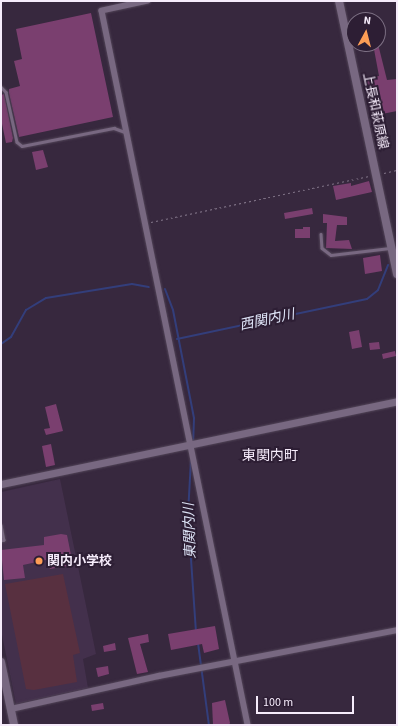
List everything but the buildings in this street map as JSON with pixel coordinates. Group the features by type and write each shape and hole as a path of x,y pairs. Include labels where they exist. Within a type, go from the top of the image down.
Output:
{"main road":[{"name":"上長和萩原線","path":"339,1 397,274"},
{"path":"1,662 14,725"}],"street":[{"path":"148,1 102,11 125,132 146,223 164,319 192,444 237,662 248,725"},
{"path":"1,484 397,400"},
{"path":"11,709 397,630"}],"lane":[{"path":"1,88 6,92 17,142 22,146 114,128 125,132"},
{"path":"321,234 322,248 331,255 392,248"},
{"path":"1,525 4,540 1,541"}],"path":[{"path":"146,223 397,170"}],"shaded area":[{"name":"関内小学校","path":"60,479 96,654 83,659 88,688 16,704 1,630 1,492"},
{"path":"63,574 80,653 73,655 77,682 34,690 26,689 5,584"}],"waterway":[{"name":"西関内川","path":"177,339 367,299 378,290 388,265"},
{"name":"西関内川","path":"1,344 11,337 26,310 46,298 132,284 149,287"},
{"name":"東関内川","path":"165,289 173,310 194,418 193,441"},
{"name":"東関内川","path":"191,459 188,515 196,631"},
{"name":"東関内川","path":"198,643 209,725"}],"place":[{"name":"関内小学校","path":"39,561"}],"district":[{"name":"東関内町","path":"270,456"}]}
